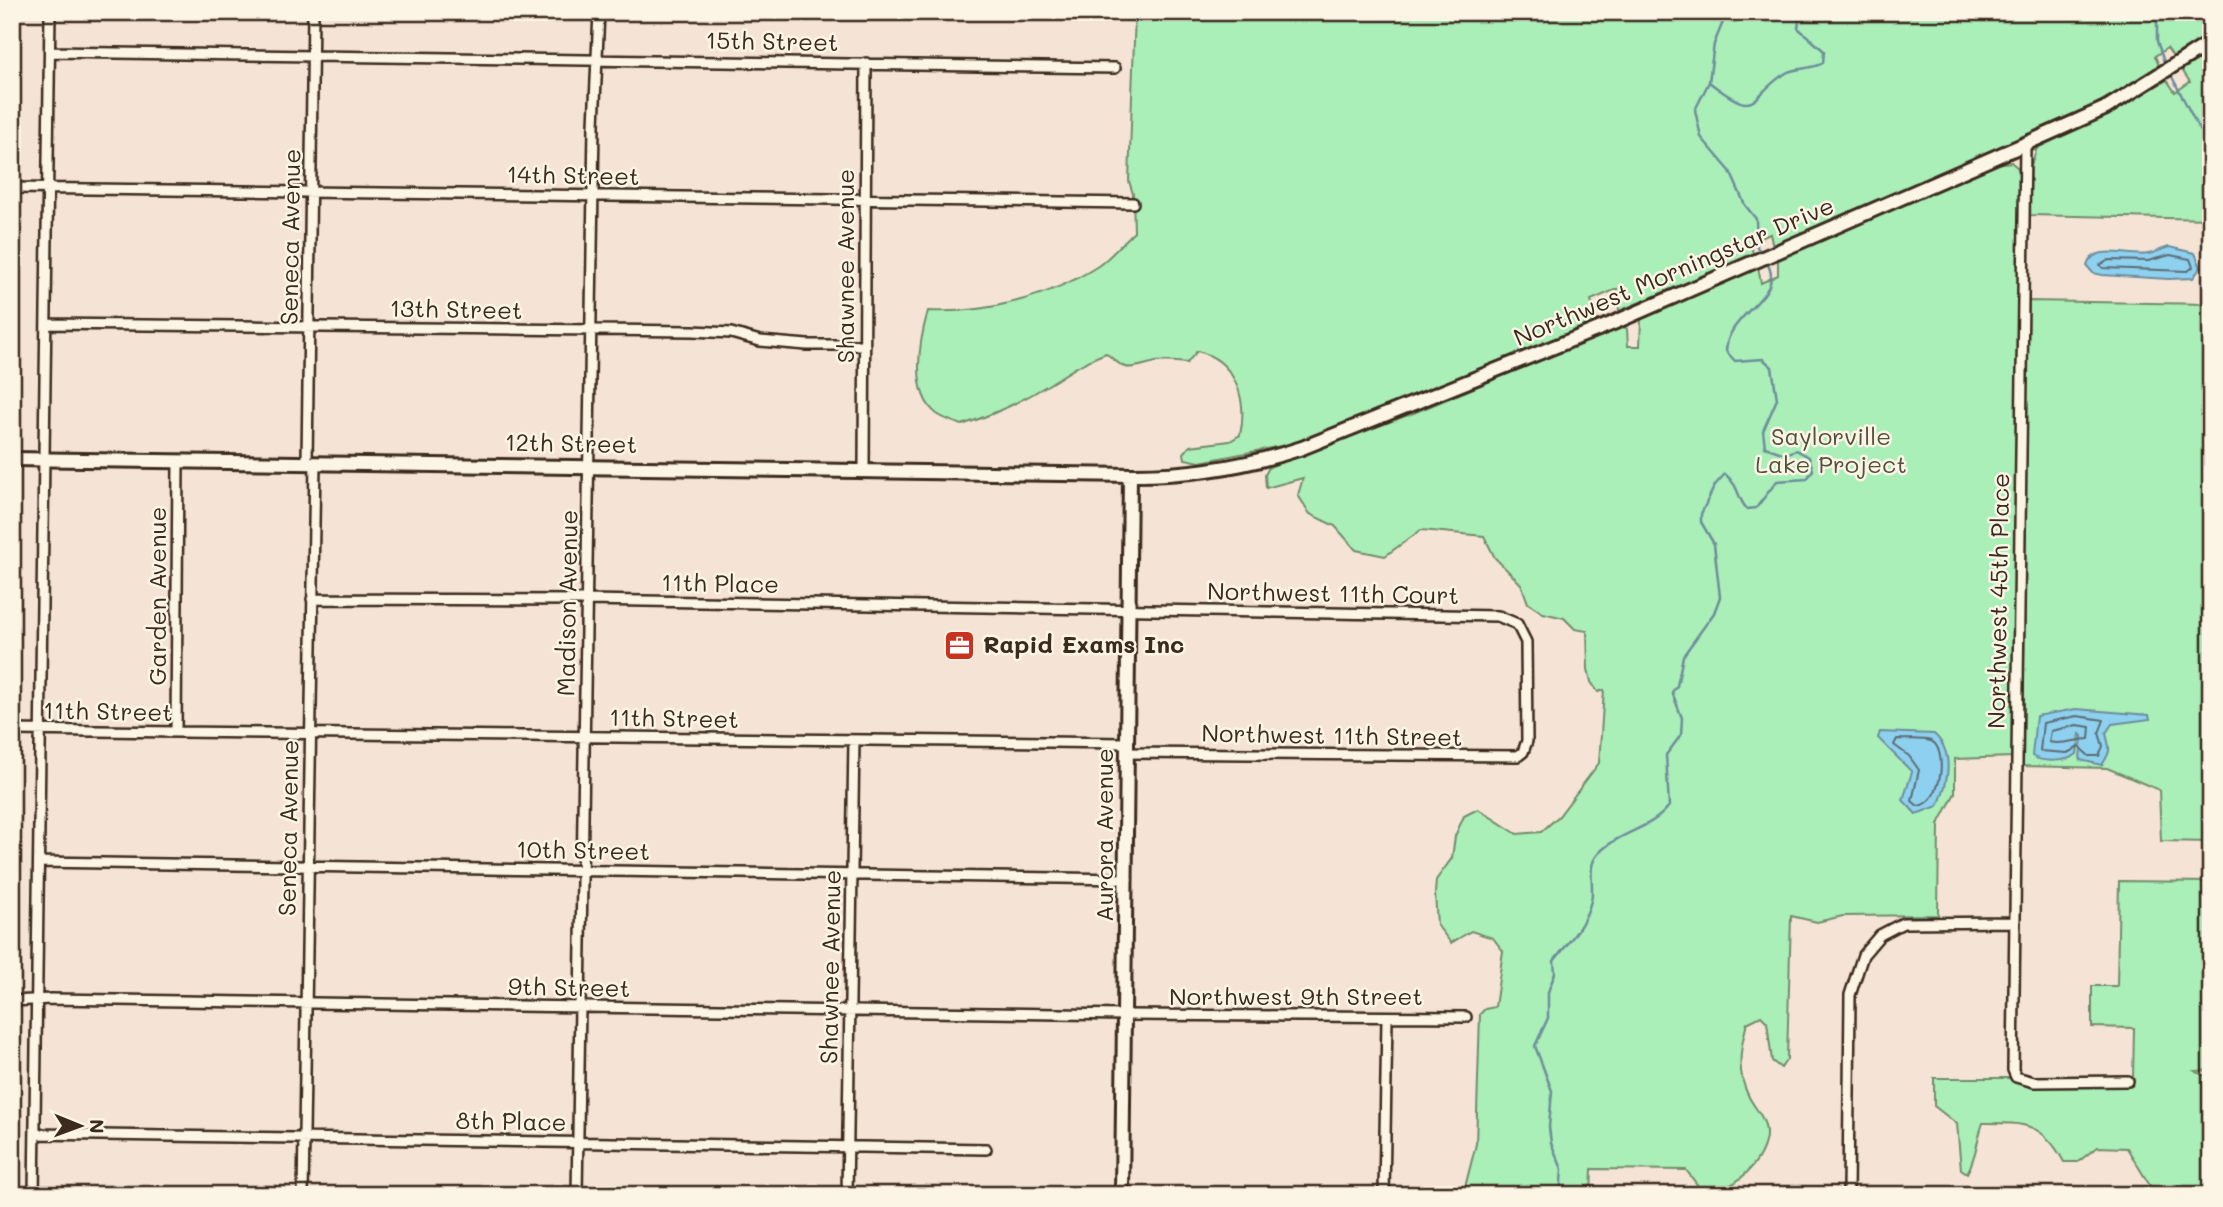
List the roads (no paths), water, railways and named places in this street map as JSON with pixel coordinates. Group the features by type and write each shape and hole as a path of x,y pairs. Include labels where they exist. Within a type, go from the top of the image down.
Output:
{"main road":[{"name":"Northwest Morningstar Drive","path":"1130,475 1223,468 1269,459 1302,448 1608,325 2106,108 2211,43"},
{"name":"12th Street","path":"12,458 1130,475"},
{"name":"Aurora Avenue","path":"1122,1195 1130,475"}],"street":[{"path":"34,1195 50,12"},
{"name":"Seneca Avenue","path":"303,1195 312,599 309,328 313,12"},
{"name":"Madison Avenue","path":"577,1195 593,195 599,12"},
{"name":"15th Street","path":"50,52 1115,68"},
{"name":"Shawnee Avenue","path":"864,470 866,63"},
{"name":"Northwest 45th Place","path":"2025,144 2012,1058 2016,1077 2027,1081 2127,1081"},
{"name":"14th Street","path":"12,188 1133,203"},
{"name":"13th Street","path":"46,324 731,333 760,341 865,345"},
{"name":"Garden Avenue","path":"176,732 178,461"},
{"name":"11th Place","path":"312,599 587,600 1127,610"},
{"name":"Northwest 11th Court","path":"1127,610 1498,616 1517,624 1526,642 1527,741"},
{"name":"11th Street","path":"12,730 854,740 1126,748"},
{"name":"Shawnee Avenue","path":"847,1195 854,740"},
{"name":"Northwest 11th Street","path":"1126,748 1511,757 1523,752 1527,741"},
{"name":"10th Street","path":"39,862 1127,879"},
{"path":"1848,1195 1850,995 1854,974 1870,944 1880,935 1903,923 2014,922"},
{"name":"9th Street","path":"12,1001 1125,1015"},
{"name":"Northwest 9th Street","path":"1125,1015 1466,1017"},
{"path":"1384,1195 1387,1018"},
{"name":"8th Place","path":"35,1134 986,1149"}],"water":[{"path":"2169,247 2195,253 2201,267 2193,278 2102,275 2093,273 2087,266 2091,259 2105,253 2141,255"},
{"path":"2076,709 2149,715 2150,719 2112,724 2106,733 2109,752 2102,765 2080,760 2080,734 2077,754 2073,757 2048,761 2032,756 2036,716"},
{"path":"1880,732 1934,734 1941,742 1948,768 1945,788 1938,806 1916,814 1903,800 1912,772 1878,738"}],"waterway":[{"path":"1727,12 1714,44 1709,82 1737,101 1746,103 1758,97 1786,73 1823,63 1824,51 1798,28 1800,12"},
{"path":"1856,12 1863,12"},
{"path":"2070,12 2085,12"},
{"path":"2152,12 2157,17 2157,41 2165,65"},
{"path":"2170,73 2199,129 2211,142"},
{"path":"1709,82 1695,110 1701,137 1730,171 1745,205 1756,219 1757,247 1762,254"},
{"path":"1560,1195 1562,1169 1551,1143 1549,1127 1552,1091 1535,1046 1548,1018 1548,992 1555,973 1554,961 1576,933 1591,901 1594,859 1606,846 1653,820 1669,806 1666,755 1681,735 1682,718 1672,692 1677,686 1683,656 1714,613 1720,597 1714,544 1701,522 1701,514 1715,485 1725,474 1734,484 1747,509 1756,508 1777,481 1807,479 1813,470 1809,457 1796,450 1785,454 1765,447 1763,431 1777,399 1772,367 1763,359 1735,361 1726,351 1729,337 1736,326 1769,286 1771,275 1767,263"}],"place":[{"name":"Rapid Exams Inc","path":"960,645"}],"park label":[{"name":"Saylorville Lake Project","path":"1831,451"}]}
